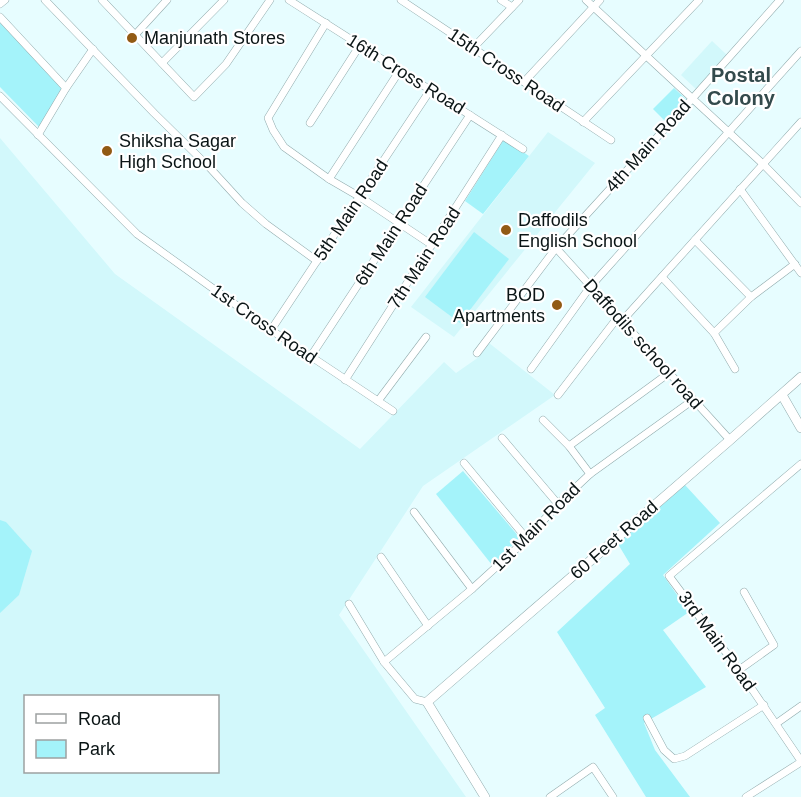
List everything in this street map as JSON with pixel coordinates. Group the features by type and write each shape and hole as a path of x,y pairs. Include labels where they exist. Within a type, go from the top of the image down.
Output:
{"street":[{"path":"0,4 6,0"},
{"path":"45,0 242,203 266,224 317,261"},
{"path":"102,0 194,97 226,64 270,0"},
{"path":"135,35 167,0"},
{"path":"162,63 224,0"},
{"name":"16th Cross Road","path":"289,0 523,149"},
{"name":"15th Cross Road","path":"401,0 611,140"},
{"path":"501,0 512,7"},
{"path":"473,48 519,0"},
{"path":"586,0 763,164 801,203"},
{"path":"524,82 600,0"},
{"path":"583,122 699,0"},
{"name":"4th Main Road","path":"477,353 556,248 780,0"},
{"path":"0,17 66,88"},
{"path":"326,23 268,118 273,130 284,147 292,153 432,245"},
{"path":"310,123 360,45"},
{"path":"38,135 66,88 93,50"},
{"path":"531,369 590,287 801,51"},
{"path":"329,179 400,70"},
{"name":"5th Main Road","path":"271,330 430,89"},
{"name":"1st Cross Road","path":"0,96 136,234 271,330 393,411"},
{"name":"6th Main Road","path":"311,356 470,115"},
{"path":"558,395 620,319 662,277 801,122"},
{"name":"7th Main Road","path":"345,380 502,135"},
{"path":"741,189 801,273"},
{"path":"695,240 751,297"},
{"name":"Daffodils school road","path":"556,248 730,440"},
{"path":"714,333 751,297 795,264"},
{"path":"662,277 714,333 735,369"},
{"path":"378,401 426,337"},
{"path":"569,446 669,373"},
{"name":"60 Feet Road","path":"427,702 801,377"},
{"path":"782,395 801,428"},
{"name":"1st Main Road","path":"384,662 429,626 527,539 558,504 590,474 693,400"},
{"path":"543,420 569,446 590,474"},
{"path":"502,438 558,504"},
{"path":"464,464 527,539"},
{"name":"3rd Main Road","path":"801,464 669,576 740,670 801,762"},
{"path":"414,512 472,589"},
{"path":"381,557 429,626"},
{"path":"740,670 774,645 744,592"},
{"path":"349,604 384,662 415,699 427,702 485,797"},
{"path":"647,718 664,750 674,759 684,756 764,705"},
{"path":"777,723 801,706"},
{"path":"746,797 801,762"},
{"path":"550,797 593,767 613,797"}],"shaded area":[{"path":"712,41 727,55 696,89 681,75"},
{"name":"Daffodils English School","path":"548,132 595,163 454,337 411,307"},
{"path":"0,138 115,274 360,449 444,362 456,373 479,357 489,343 555,395 423,486 339,615 466,797 0,797"}],"green space":[{"path":"0,23 63,88 39,127 0,87"},
{"path":"674,88 688,101 667,123 653,109"},
{"path":"504,139 529,156 483,214 465,201"},
{"path":"474,232 509,259 460,323 425,297"},
{"path":"463,471 520,538 492,565 436,494"},
{"path":"685,485 720,523 663,575 689,612 663,630 706,687 644,723 655,750 690,797 646,797 595,715 605,708 557,632 630,564 618,544"},
{"path":"0,520 6,522 32,551 19,595 0,613"}],"place":[{"name":"Manjunath Stores","path":"132,38"},
{"name":"Shiksha Sagar High School","path":"107,151"},
{"name":"Daffodils English School","path":"506,230"},
{"name":"BOD Apartments","path":"557,305"}],"district":[{"name":"Postal Colony","path":"741,86"}]}
